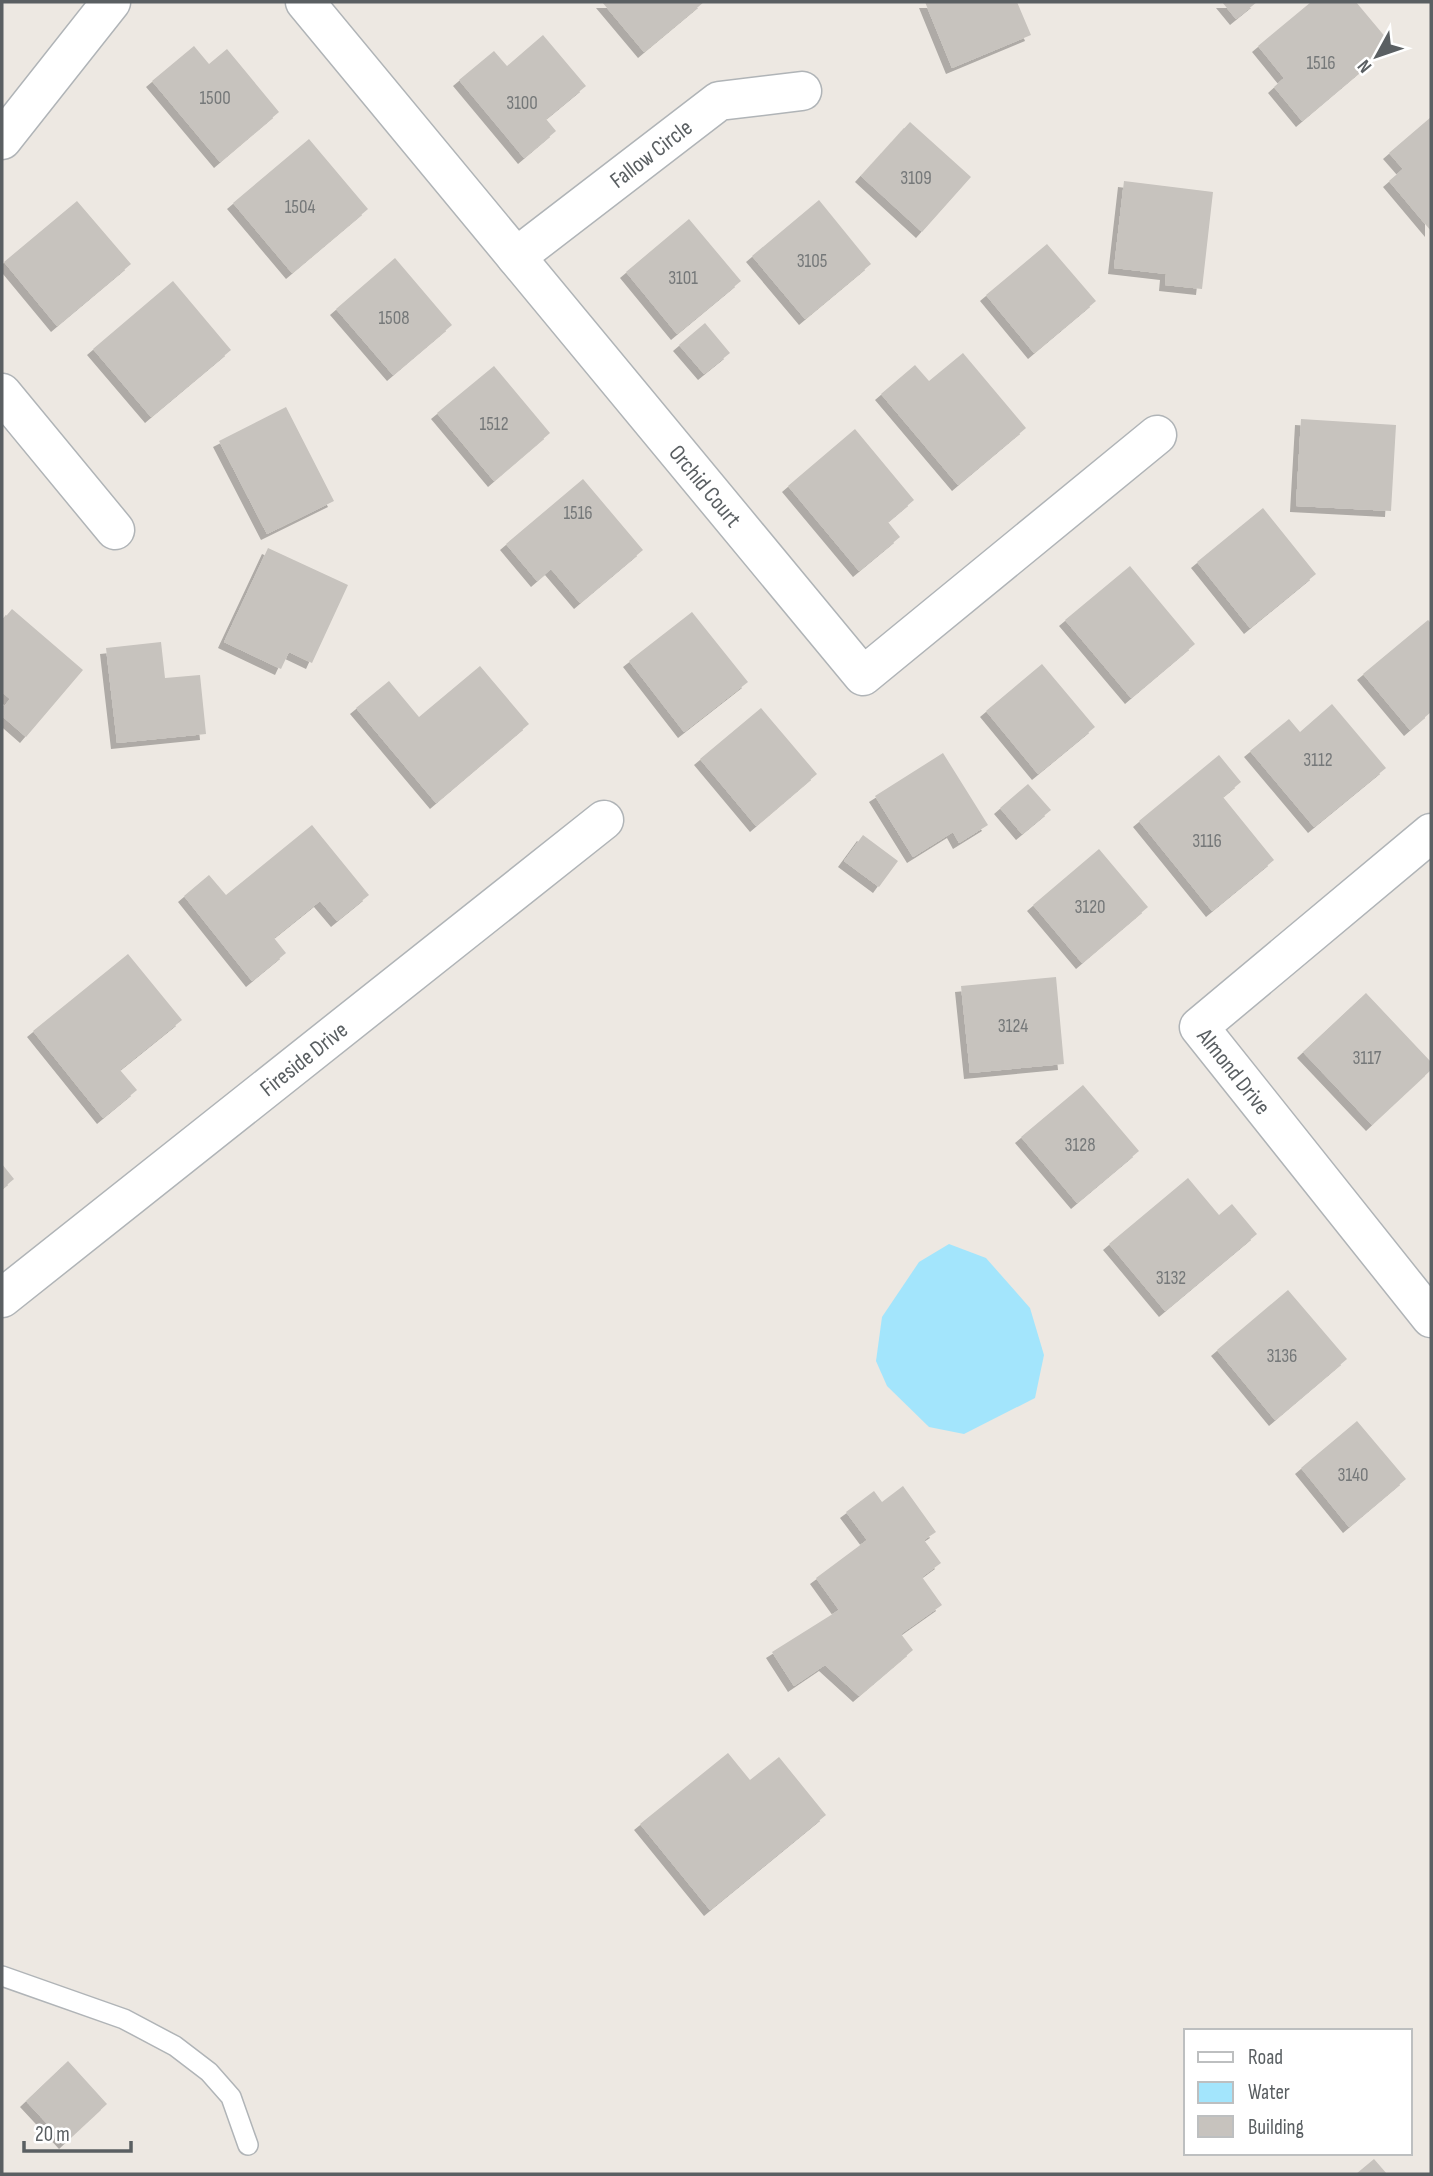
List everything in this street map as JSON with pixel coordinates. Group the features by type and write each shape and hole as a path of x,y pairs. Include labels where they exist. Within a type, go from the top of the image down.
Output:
{"street":[{"path":"2,140 111,2"},
{"name":"Orchid Court","path":"305,2 863,677 1157,435"},
{"name":"Fallow Circle","path":"516,257 719,101 802,91"},
{"path":"2,393 115,530"},
{"name":"Fireside Drive","path":"2,1298 604,820"},
{"name":"Almond Drive","path":"1431,833 1199,1027 1431,1318"}],"lane":[{"path":"2,1976 124,2019 175,2046 209,2072 231,2097 248,2145"}],"water":[{"path":"949,1244 986,1258 1030,1308 1044,1355 1035,1398 964,1434 929,1427 887,1386 876,1361 882,1317 919,1262"}],"building":[{"path":"602,2 704,2 644,52"},
{"path":"925,2 1017,2 1031,35 952,68"},
{"path":"1222,2 1257,2 1236,19"},
{"path":"1311,2 1356,2 1392,45 1302,121 1274,87 1284,78 1258,46"},
{"path":"543,35 586,86 546,119 556,131 524,158 459,80 494,51 507,66"},
{"path":"194,46 209,64 227,49 279,112 220,162 152,81"},
{"path":"1431,117 1431,231 1389,181 1403,169 1389,153"},
{"path":"910,122 971,177 922,232 861,176"},
{"path":"309,139 368,209 292,273 233,203"},
{"path":"1124,181 1213,192 1202,289 1165,285 1166,274 1114,268"},
{"path":"819,200 871,264 805,319 752,256"},
{"path":"77,201 131,264 57,326 4,262"},
{"path":"689,219 741,281 677,334 626,272"},
{"path":"1047,244 1096,301 1034,353 986,295"},
{"path":"395,258 452,325 393,375 336,309"},
{"path":"173,281 231,350 151,417 93,349"},
{"path":"705,323 730,353 704,374 679,345"},
{"path":"963,353 1026,428 958,485 881,394 915,365 929,381"},
{"path":"494,366 550,433 494,481 437,413"},
{"path":"286,407 334,501 267,534 219,441"},
{"path":"1301,419 1396,425 1391,511 1296,506"},
{"path":"855,429 914,500 888,522 900,537 859,571 788,486"},
{"path":"583,479 643,550 580,603 551,569 537,581 506,544"},
{"path":"1263,508 1316,574 1250,628 1197,562"},
{"path":"268,548 348,585 312,663 289,652 281,669 224,642"},
{"path":"1130,566 1195,644 1131,698 1065,620"},
{"path":"12,609 83,670 26,737 2,716 2,709 10,699 2,692 2,621"},
{"path":"692,612 748,682 684,732 629,661"},
{"path":"1428,620 1431,623 1431,712 1410,730 1363,674"},
{"path":"161,642 165,678 200,675 206,734 117,743 106,648"},
{"path":"1042,664 1095,727 1038,774 986,711"},
{"path":"480,666 529,724 436,803 356,708 389,681 419,717"},
{"path":"1332,704 1386,768 1314,827 1250,751 1289,719 1300,732"},
{"path":"761,708 817,774 756,826 700,759"},
{"path":"943,753 988,825 959,843 953,832 913,857 875,796"},
{"path":"1219,755 1241,782 1223,797 1274,860 1212,911 1139,821"},
{"path":"1028,784 1051,810 1022,834 1000,808"},
{"path":"312,825 369,895 337,921 320,901 274,938 286,953 252,981 184,896 209,875 226,895"},
{"path":"863,835 898,861 879,887 844,861"},
{"path":"1099,849 1148,907 1082,963 1033,905"},
{"path":"128,954 182,1020 120,1070 137,1090 103,1118 33,1031"},
{"path":"1056,977 1064,1064 970,1073 961,986"},
{"path":"1366,993 1431,1062 1431,1070 1372,1125 1303,1052"},
{"path":"1083,1085 1139,1151 1077,1203 1021,1137"},
{"path":"2,1164 14,1179 2,1189"},
{"path":"1188,1178 1219,1215 1232,1204 1257,1234 1165,1311 1109,1244"},
{"path":"1288,1290 1347,1359 1275,1420 1217,1350"},
{"path":"1357,1421 1406,1479 1349,1527 1301,1468"},
{"path":"903,1486 936,1532 924,1540 941,1563 922,1577 942,1605 901,1634 913,1650 859,1696 825,1665 794,1686 772,1652 839,1610 816,1578 867,1540 846,1512 874,1491 882,1502"},
{"path":"728,1753 750,1780 779,1757 826,1815 710,1910 640,1824"},
{"path":"68,2061 107,2104 65,2143 26,2101"},
{"path":"1374,2159 1387,2174 1356,2174"}]}
